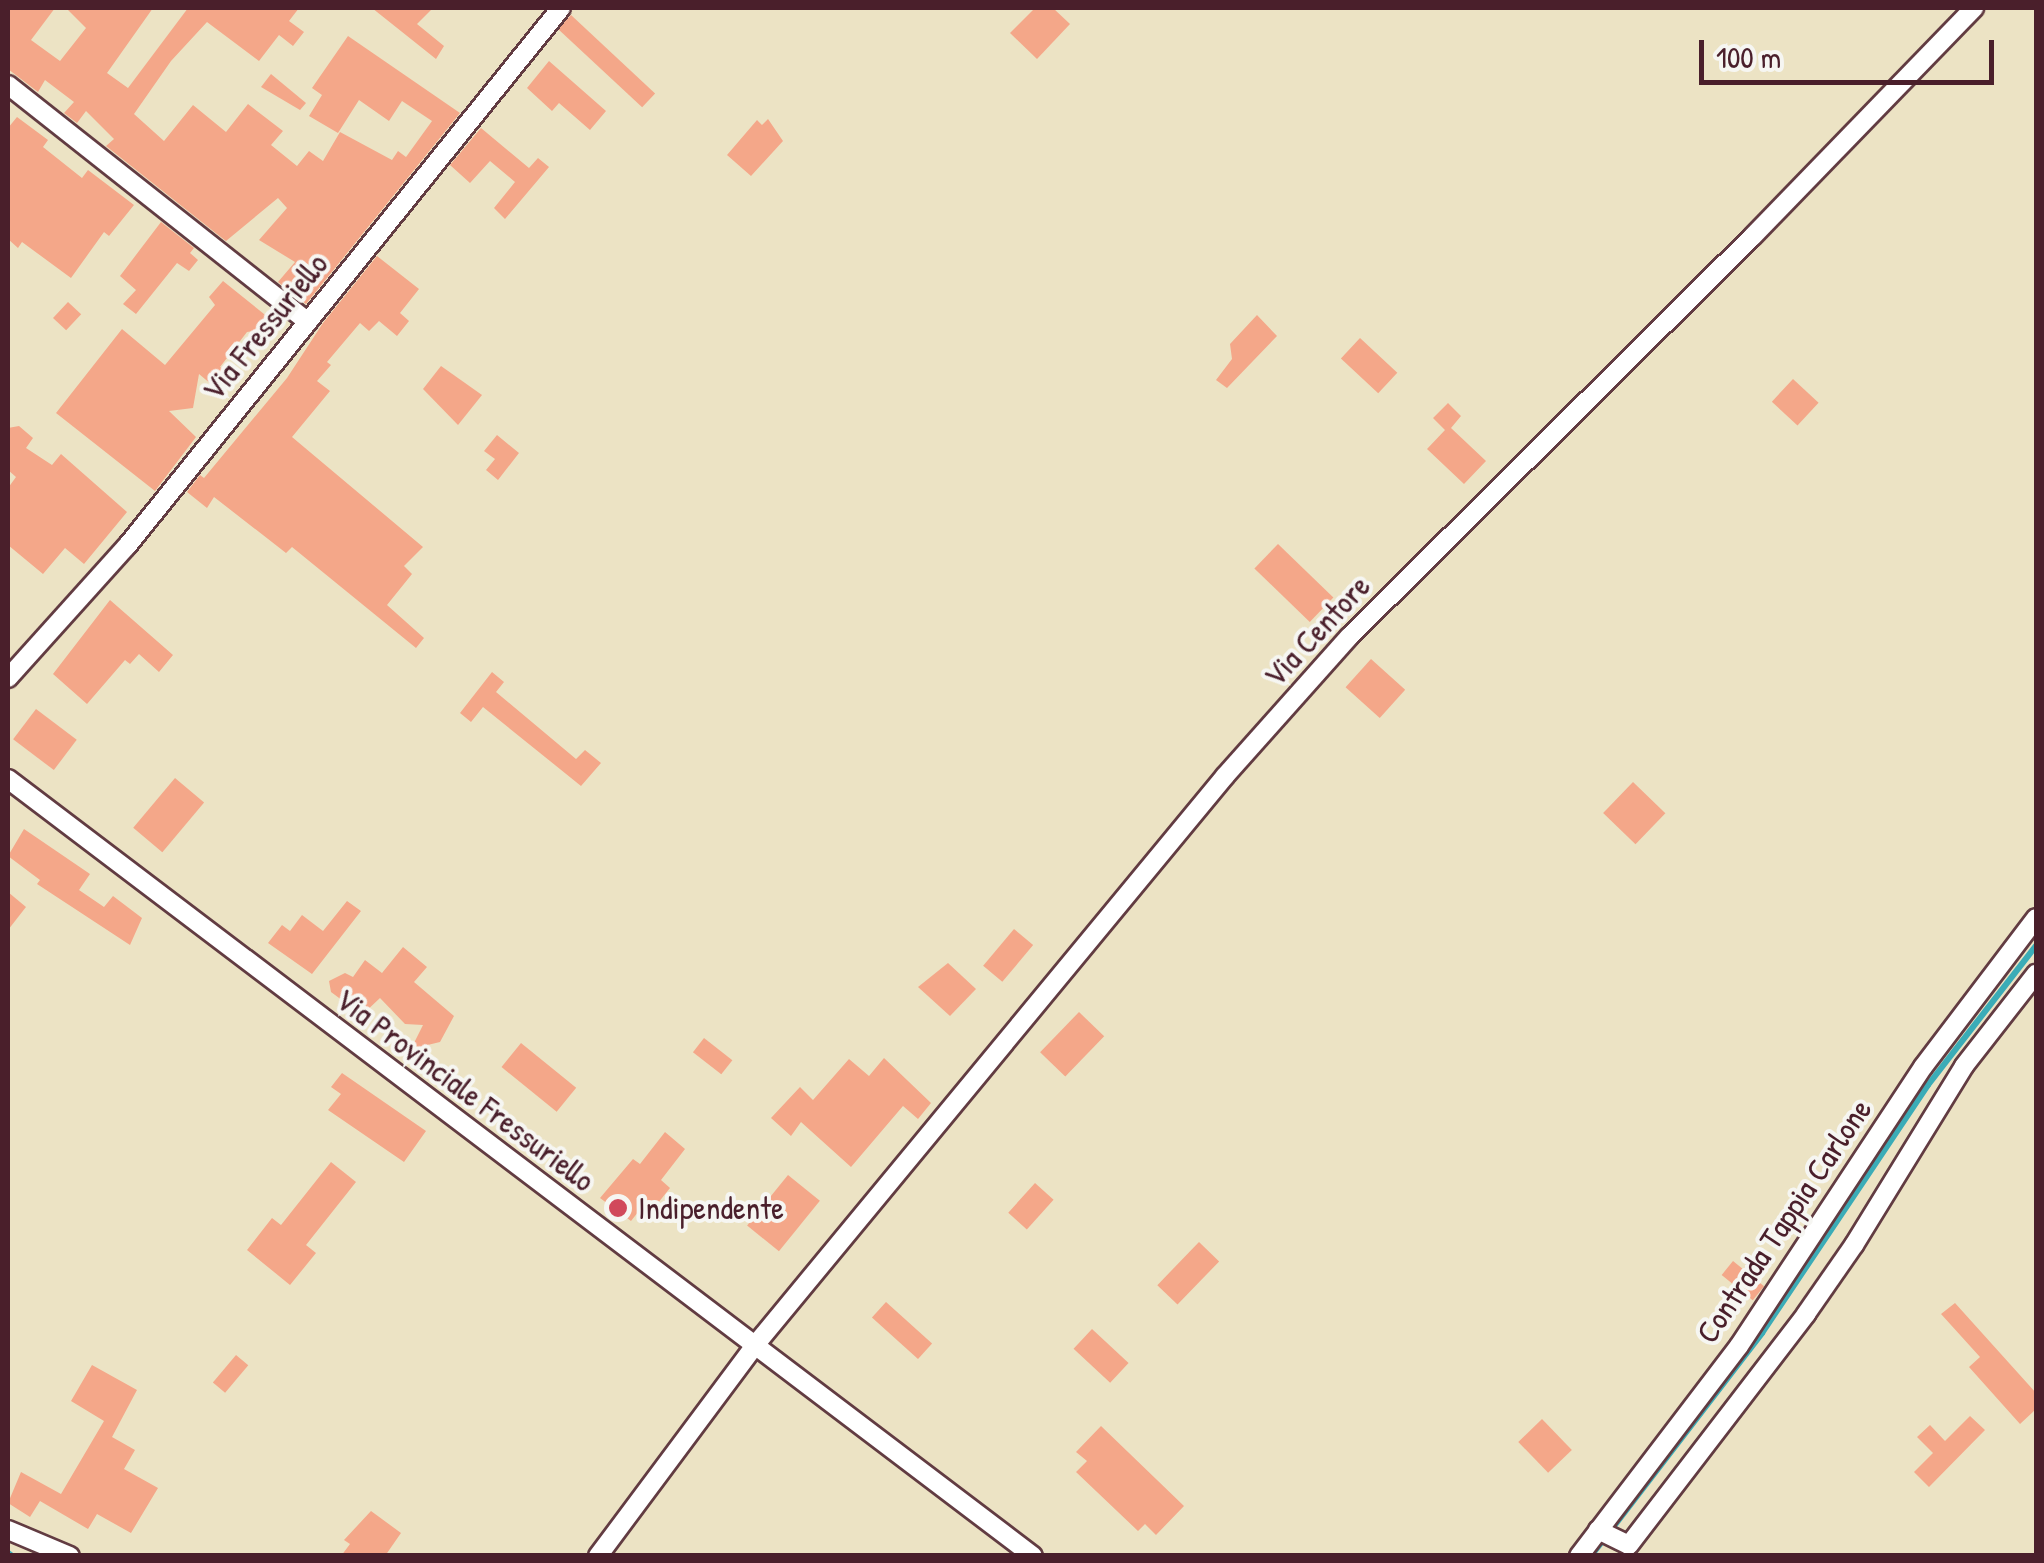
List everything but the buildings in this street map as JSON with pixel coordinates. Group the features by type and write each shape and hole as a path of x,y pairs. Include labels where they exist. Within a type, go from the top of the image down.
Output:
{"street":[{"name":"Via Fressuriello","path":"8,678 127,546 562,8"},
{"name":"Via Centore","path":"598,1556 756,1344 1098,926 1349,637 1752,236 1974,8"},
{"path":"8,85 308,322"},
{"name":"Via Provinciale Fressuriello","path":"8,779 1032,1556"},
{"name":"Contrada Tappia Carlone","path":"1579,1556 1739,1346 1923,1066 2036,918"},
{"path":"1598,1530 1629,1545 1854,1246 1964,1066 2036,974"},
{"path":"8,1530 70,1556"}],"waterway":[{"path":"1591,1556 1762,1333 1928,1085 2036,946"},
{"path":"8,1553 12,1556"}],"place":[{"name":"Indipendente","path":"618,1208"}]}
